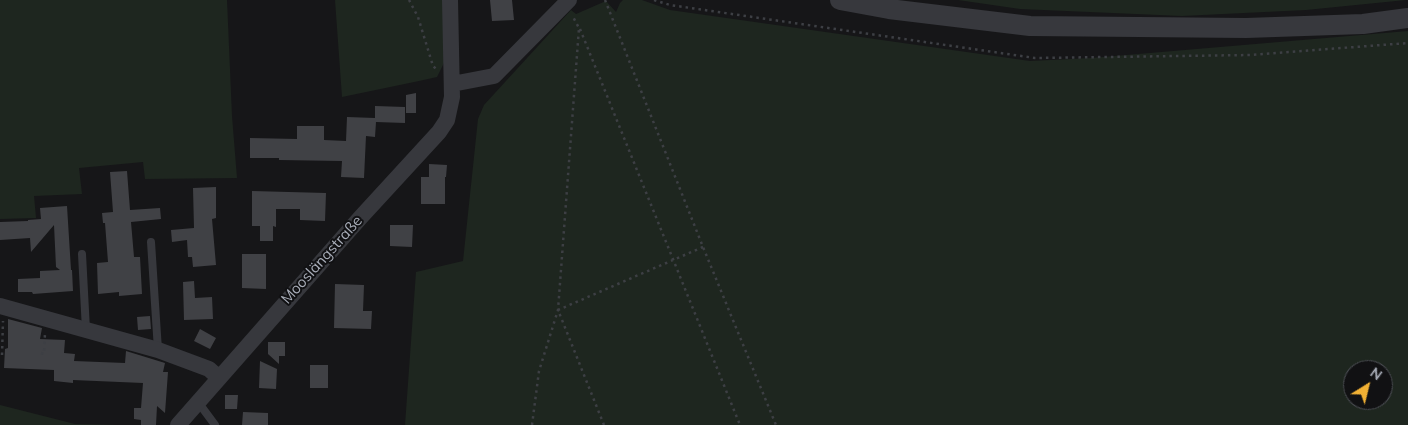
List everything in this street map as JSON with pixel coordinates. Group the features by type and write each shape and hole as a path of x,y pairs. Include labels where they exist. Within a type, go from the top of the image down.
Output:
{"street":[{"name":"Mooslängstraße","path":"178,425 360,218 439,132 447,120 452,97 450,0"},
{"path":"840,0 889,9 1030,26 1246,28 1363,24 1408,18"},
{"path":"452,84 494,76 568,2"},
{"path":"2,307 158,350 209,369 219,378"}],"lane":[{"path":"151,242 158,350"},
{"path":"82,254 86,330"},
{"path":"198,402 215,425"}],"path":[{"path":"409,0 418,17 433,66 452,84"},
{"path":"605,0 776,425"},
{"path":"568,2 740,425"},
{"path":"532,425 539,371 558,310 579,28"},
{"path":"558,310 703,247"},
{"path":"2,307 2,355"},
{"path":"558,310 604,425"},
{"path":"41,354 44,354 46,319"}],"shaded area":[{"path":"0,0 227,0 232,116 237,178 145,179 143,162 79,168 82,194 34,196 36,218 0,219"},
{"path":"335,0 444,0 445,61 437,77 342,97"},
{"path":"623,0 642,0 670,10 1030,61 1091,58 1408,31 1408,425 405,425 416,272 463,261 478,119 484,105 571,10 576,14 606,1 616,12"},
{"path":"958,0 1406,0 1306,10 1182,16 1020,9"},
{"path":"0,405 75,424 120,425 0,425"}],"building":[{"path":"490,0 512,0 514,20 492,21"},
{"path":"416,93 416,113 406,113 406,95"},
{"path":"375,106 405,107 405,123 376,122 375,137 366,136 364,178 341,177 342,161 250,158 250,138 297,139 297,126 324,126 324,140 346,141 347,117 375,118"},
{"path":"429,164 447,165 445,204 421,204 421,177 429,177"},
{"path":"127,171 130,210 160,208 161,219 131,222 134,257 140,257 142,294 119,296 119,292 98,294 97,263 108,262 105,223 103,223 102,213 113,212 110,172"},
{"path":"216,187 216,218 212,219 216,265 193,267 192,257 188,257 187,240 172,242 171,230 194,228 193,188"},
{"path":"252,191 326,193 325,221 300,220 300,209 276,209 276,227 273,226 273,241 260,241 260,226 252,226"},
{"path":"67,206 73,291 33,294 32,292 18,292 18,279 40,278 40,271 60,270 56,267 54,225 31,252 30,238 0,240 0,222 41,219 40,208"},
{"path":"390,225 413,225 412,247 390,246"},
{"path":"242,254 266,254 266,289 242,288"},
{"path":"194,281 195,298 212,297 213,319 184,320 183,282"},
{"path":"335,284 364,285 363,311 372,311 371,329 334,328"},
{"path":"150,316 151,329 138,330 137,317"},
{"path":"8,319 42,328 40,339 65,340 64,353 75,354 74,361 125,363 126,351 165,363 163,372 168,372 165,413 157,406 156,425 141,425 141,420 134,419 134,408 141,408 143,383 73,380 73,383 54,381 54,370 4,368 5,349 8,348"},
{"path":"200,329 216,338 210,349 194,341"},
{"path":"268,342 285,342 285,356 279,356 279,364 268,354"},
{"path":"260,361 277,369 276,389 259,388"},
{"path":"310,365 328,365 328,388 310,388"},
{"path":"225,395 238,395 237,409 225,409"},
{"path":"243,412 268,413 268,425 242,425"}]}
